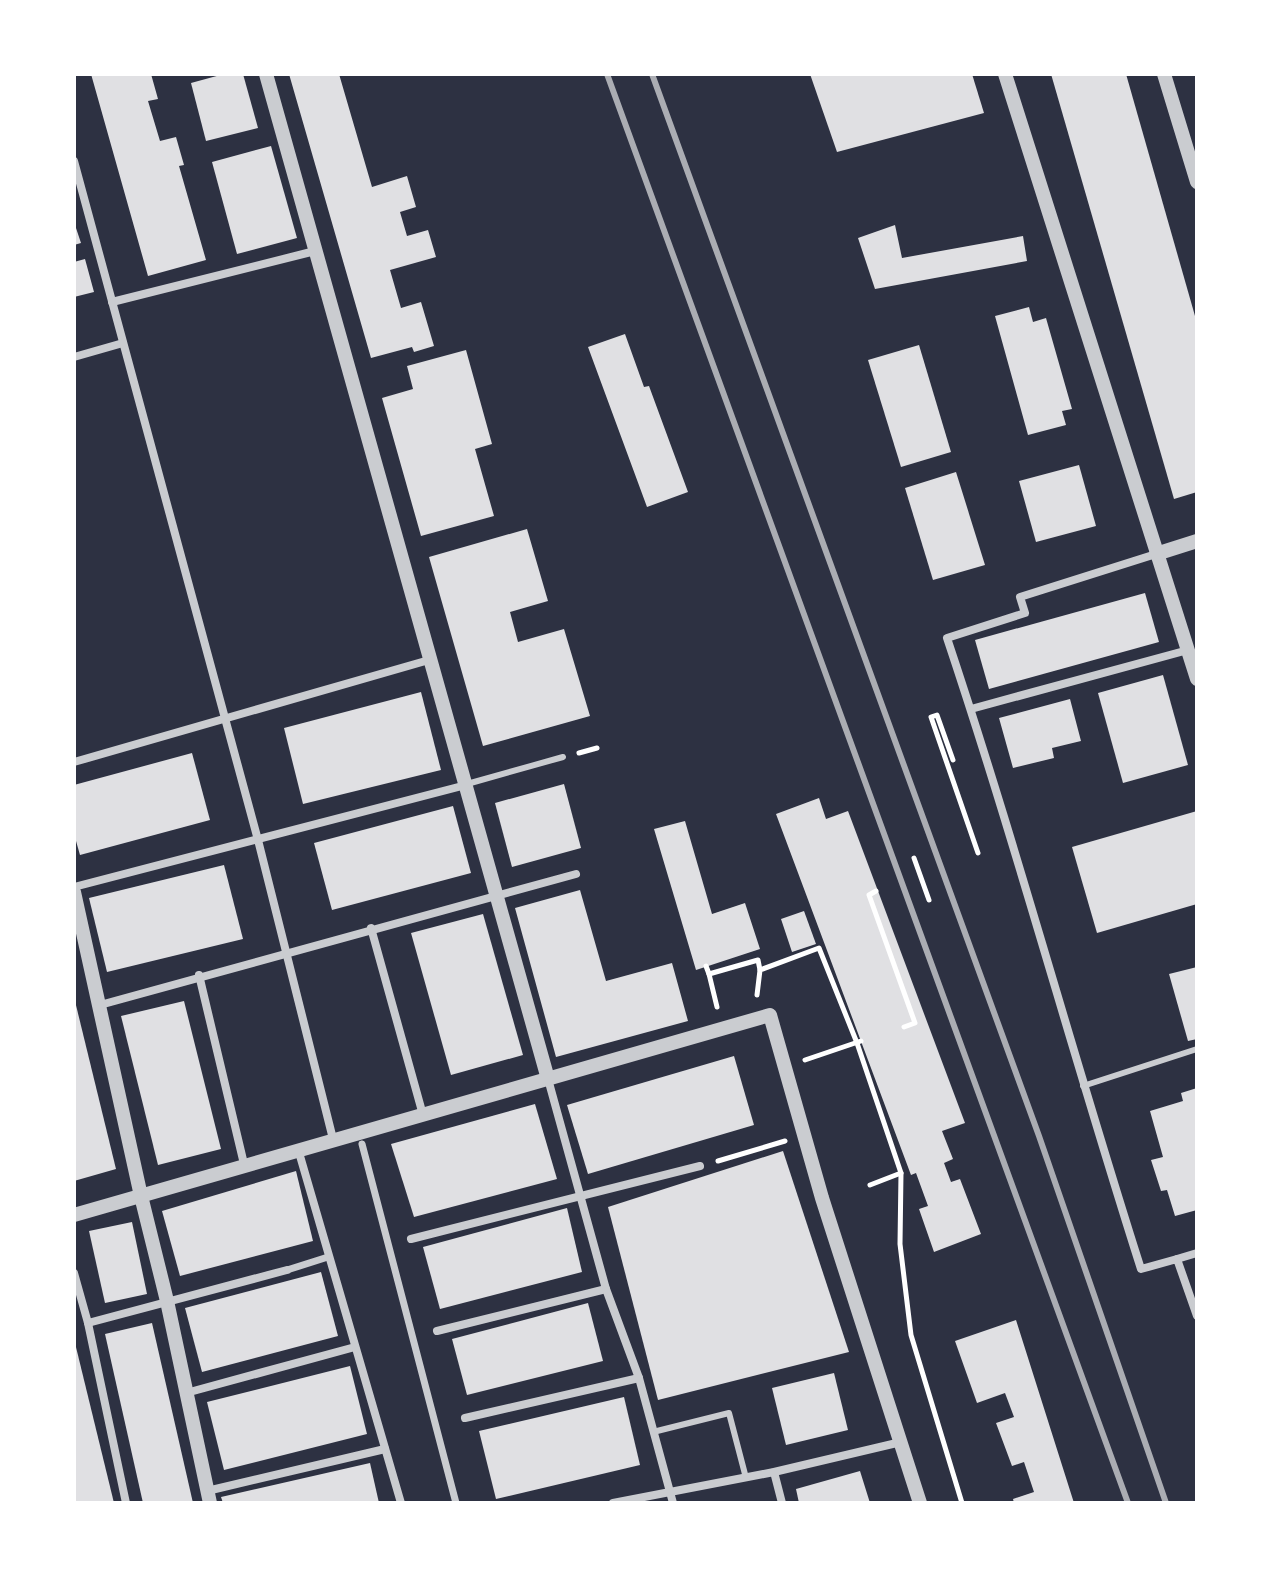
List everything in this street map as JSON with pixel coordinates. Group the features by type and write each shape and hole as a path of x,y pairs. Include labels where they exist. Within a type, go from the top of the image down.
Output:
{"street":[{"path":"266,74 606,1289 639,1378 673,1503"},
{"path":"1005,74 1197,679"},
{"path":"1164,74 1196,177"},
{"path":"74,161 258,840 333,1139"},
{"path":"112,302 315,251"},
{"path":"74,357 123,343"},
{"path":"1197,541 1020,597 1025,613 947,638 1141,1269 1197,1253"},
{"path":"971,709 1188,650"},
{"path":"74,762 429,660"},
{"path":"385,1449 209,1497 74,889 467,784"},
{"path":"100,1005 199,975 576,874"},
{"path":"371,928 423,1115"},
{"path":"199,975 244,1164"},
{"path":"74,1215 770,1015 822,1198 920,1503"},
{"path":"362,1144 456,1503"},
{"path":"298,1149 401,1503"},
{"path":"411,1239 700,1166"},
{"path":"88,1323 328,1257"},
{"path":"1177,1259 1197,1316"},
{"path":"74,1273 88,1323 126,1503"},
{"path":"437,1331 606,1289"},
{"path":"185,1393 355,1347"},
{"path":"465,1418 639,1378"},
{"path":"613,1503 746,1478 901,1442"},
{"path":"774,1472 782,1503"}],"lane":[{"path":"467,784 563,757"},
{"path":"1083,1086 1197,1049"},
{"path":"653,1432 729,1413 746,1478"}],"path":[{"path":"953,760 937,715 931,717 978,853"},
{"path":"914,858 929,900"},
{"path":"876,891 869,895 915,1023 904,1027"},
{"path":"760,970 819,948 859,1042 901,1173 900,1244 911,1335 962,1503"},
{"path":"709,974 758,960 759,992 753,1001"},
{"path":"706,966 712,988"},
{"path":"785,1067 859,1042"},
{"path":"734,1156 805,1135"},
{"path":"870,1185 901,1173"}],"building":[{"path":"91,74 151,74 158,99 148,101 160,141 176,137 184,165 179,166 206,260 148,276"},
{"path":"224,74 243,74 258,128 206,141 191,83"},
{"path":"289,74 339,74 372,187 407,176 416,207 400,212 407,236 428,230 436,257 390,270 401,308 421,302 434,346 414,352 412,347 371,358"},
{"path":"810,74 972,74 984,113 837,152"},
{"path":"1051,74 1126,74 1197,323 1197,492 1174,499"},
{"path":"271,146 297,238 237,254 212,162"},
{"path":"74,222 81,243 74,245"},
{"path":"895,225 902,258 1023,236 1027,261 875,289 858,238"},
{"path":"85,259 94,292 74,297 74,262"},
{"path":"1029,307 1033,322 1046,318 1072,409 1062,411 1066,425 1028,435 995,316"},
{"path":"625,334 644,387 649,386 688,492 647,507 588,347"},
{"path":"919,345 951,452 901,467 868,360"},
{"path":"466,350 492,444 475,449 494,516 421,536 382,398 413,389 407,366"},
{"path":"1079,465 1096,526 1036,542 1019,481"},
{"path":"956,472 985,565 933,580 905,488"},
{"path":"527,529 548,601 510,612 518,642 564,629 590,716 483,746 429,557"},
{"path":"1145,593 1159,642 989,689 975,640"},
{"path":"1163,675 1188,765 1123,783 1098,693"},
{"path":"421,692 441,770 303,804 284,728"},
{"path":"1070,699 1081,741 1052,748 1054,758 1013,768 999,718"},
{"path":"192,753 210,820 80,855 74,834 74,785"},
{"path":"564,784 581,848 512,867 495,803"},
{"path":"819,798 826,819 848,811 965,1123 942,1131 953,1159 944,1163 951,1182 960,1179 981,1234 934,1252 919,1209 928,1206 916,1173 911,1175 776,814"},
{"path":"453,806 471,873 332,910 314,843"},
{"path":"1197,811 1197,904 1097,933 1072,847"},
{"path":"685,821 712,914 745,903 760,949 696,970 654,829"},
{"path":"224,865 243,939 107,972 89,898"},
{"path":"580,890 606,981 672,963 688,1021 556,1057 515,908"},
{"path":"804,911 816,944 792,952 781,919"},
{"path":"483,914 523,1055 451,1075 411,933"},
{"path":"1197,967 1197,1039 1188,1041 1169,974"},
{"path":"74,997 116,1169 74,1181"},
{"path":"184,1001 221,1149 158,1165 121,1016"},
{"path":"734,1056 754,1125 588,1174 567,1105"},
{"path":"1197,1088 1197,1210 1175,1216 1167,1190 1161,1191 1151,1160 1163,1157 1150,1111 1183,1101 1181,1093"},
{"path":"535,1104 557,1179 414,1217 391,1144"},
{"path":"783,1151 849,1352 658,1400 608,1207"},
{"path":"296,1171 313,1241 180,1276 162,1211"},
{"path":"567,1208 582,1272 440,1309 423,1247"},
{"path":"132,1222 147,1294 105,1303 89,1231"},
{"path":"321,1272 338,1336 202,1372 185,1308"},
{"path":"588,1303 603,1361 467,1395 452,1339"},
{"path":"1016,1320 1074,1503 1014,1503 1013,1499 1034,1492 1024,1462 1012,1466 996,1423 1014,1417 1005,1393 977,1403 955,1341"},
{"path":"152,1323 193,1503 143,1503 105,1334"},
{"path":"75,1343 114,1503 74,1503"},
{"path":"350,1366 367,1434 224,1470 207,1402"},
{"path":"834,1373 848,1430 786,1445 772,1388"},
{"path":"624,1397 640,1465 496,1499 479,1431"},
{"path":"370,1463 379,1503 223,1503 221,1497"},
{"path":"860,1471 870,1503 799,1503 796,1489"}],"railway":[{"path":"607,74 1128,1503"},
{"path":"652,74 1039,1136 1166,1503"}]}
